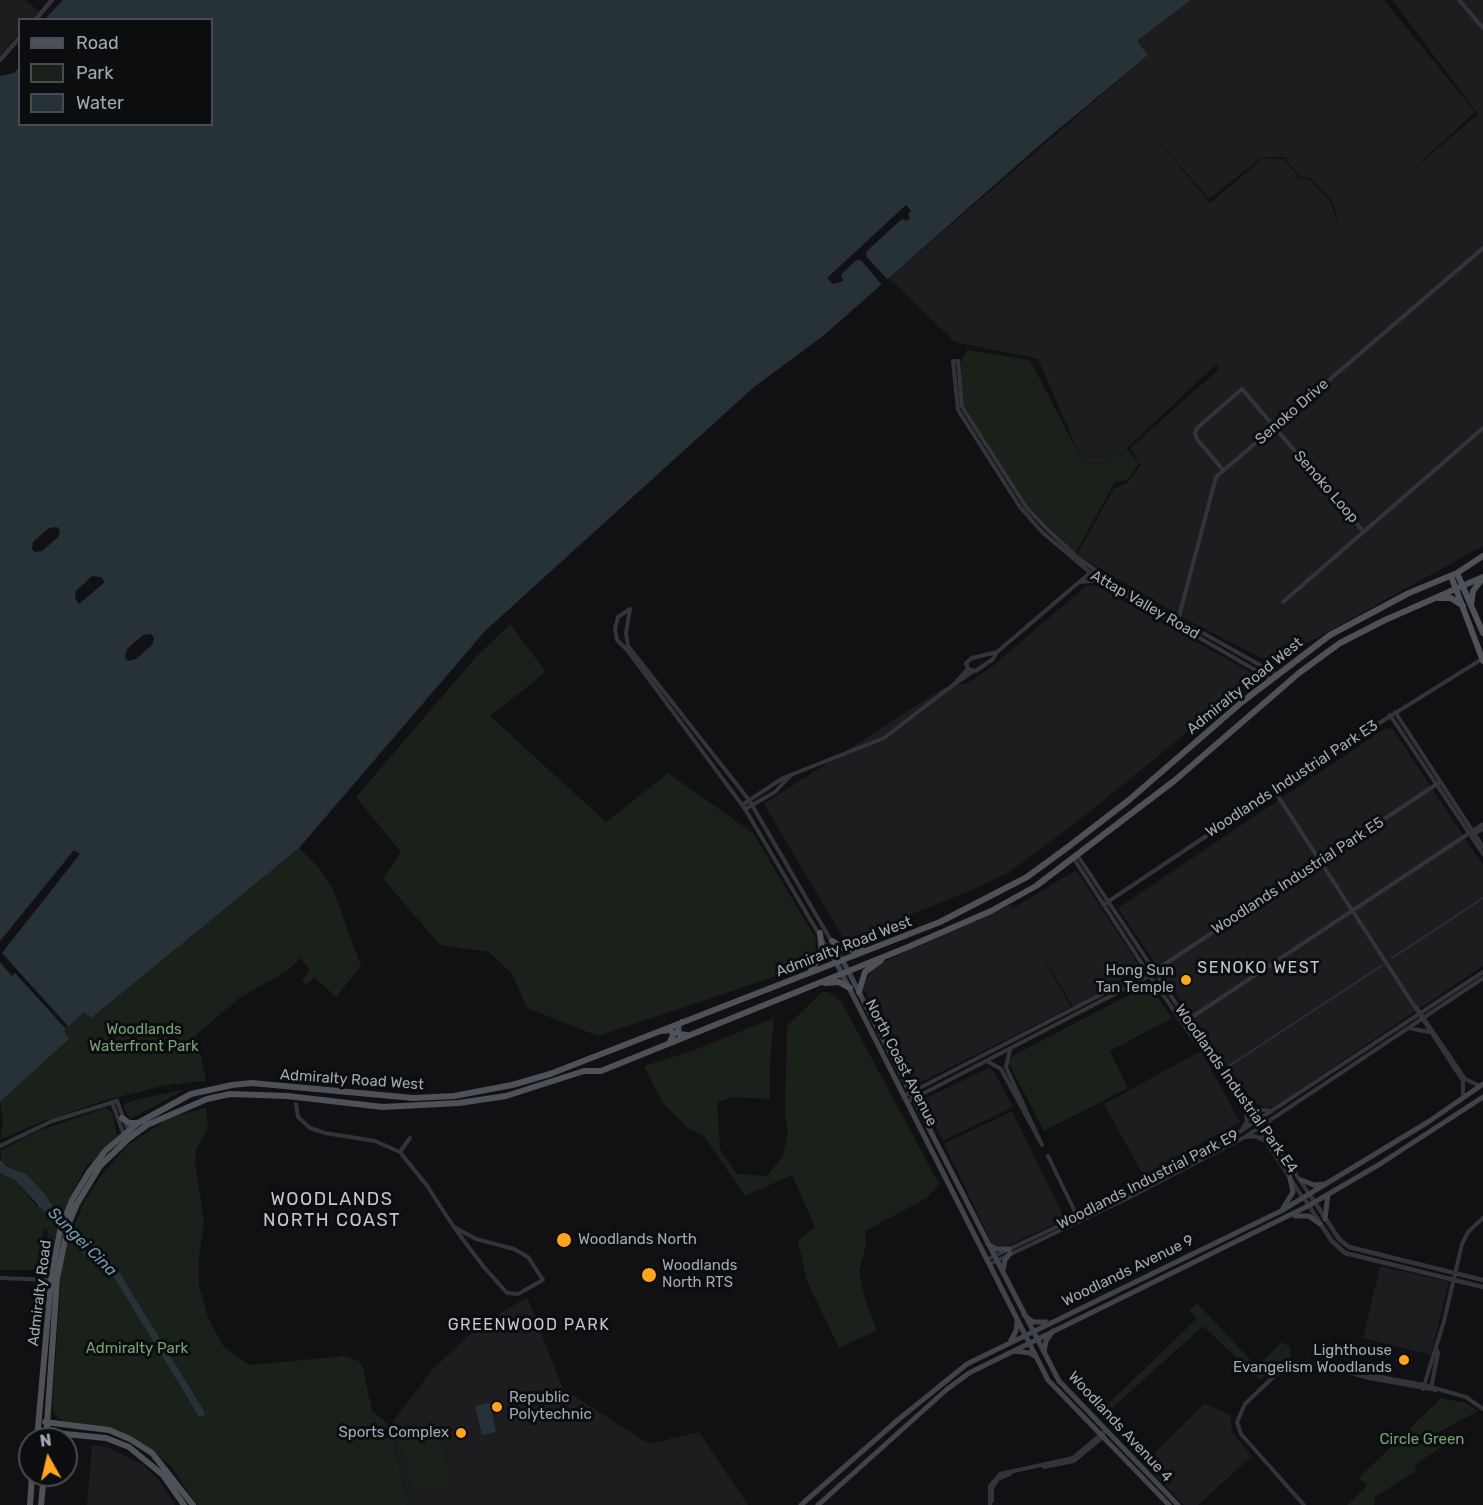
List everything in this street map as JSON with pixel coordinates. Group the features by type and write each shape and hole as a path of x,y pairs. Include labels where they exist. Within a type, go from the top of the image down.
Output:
{"main road":[{"name":"Admiralty Road West","path":"127,1135 138,1123 170,1104 212,1088 252,1083 413,1098 466,1094 533,1079 869,951 984,901 1027,877 1107,818 1273,677 1332,633 1388,603 1454,574 1483,556"},
{"path":"1454,574 1463,585 1483,633"},
{"path":"1454,574 1456,588 1483,659"},
{"name":"Admiralty Road West","path":"127,1135 160,1117 207,1099 249,1094 383,1107 488,1100 524,1092 584,1071 601,1071 886,956 991,911 1036,886 1117,826 1219,744 1326,653 1385,620 1483,578"},
{"path":"1471,606 1473,591 1483,578"},
{"path":"1434,598 1451,598 1463,606"},
{"path":"1129,800 1131,806 1138,807"},
{"path":"1107,818 1116,818 1117,826"},
{"path":"807,975 818,963 822,953 820,933"},
{"path":"832,941 845,949 869,951"},
{"path":"859,992 865,972 886,956"},
{"name":"North Coast Avenue","path":"840,963 849,970 896,1060 996,1258 1023,1314 1028,1333"},
{"name":"North Coast Avenue","path":"840,963 842,974 905,1099 1028,1333"},
{"path":"819,983 839,982 850,988"},
{"path":"682,1021 678,1026 679,1034 691,1034"},
{"path":"651,1033 669,1030 674,1038 670,1042"},
{"name":"Woodlands Avenue 9","path":"801,1505 951,1375 1010,1341 1281,1211 1310,1195 1482,1085"},
{"path":"290,1088 296,1100 304,1089"},
{"name":"Woodlands Avenue 9","path":"818,1505 946,1390 969,1373 1054,1329 1286,1218 1418,1140 1483,1097"},
{"path":"122,1118 138,1123"},
{"name":"Admiralty Road","path":"38,1427 51,1280 65,1223 89,1172 127,1135"},
{"path":"1281,1211 1293,1192 1289,1174"},
{"path":"1301,1180 1314,1185 1327,1184"},
{"path":"1325,1219 1328,1194"},
{"path":"1286,1218 1304,1214 1320,1224"},
{"name":"Admiralty Road","path":"46,1427 62,1233"},
{"path":"987,1243 996,1249 1010,1251 1005,1260 1003,1273"},
{"path":"1010,1341 1017,1329 1016,1314"},
{"path":"1023,1314 1034,1322 1054,1321"},
{"path":"1044,1354 1045,1343 1054,1329"},
{"name":"Woodlands Avenue 4","path":"1028,1333 1044,1354 1059,1381 1169,1505"},
{"name":"Woodlands Avenue 4","path":"1032,1340 1037,1359 1057,1391 1105,1433 1178,1505"},
{"path":"1008,1352 1024,1351 1037,1359"},
{"path":"38,1422 109,1430 130,1439 152,1453 193,1505"},
{"path":"78,1437 106,1438 129,1447 163,1475 184,1505"},
{"path":"874,1440 883,1438 885,1446"},
{"path":"831,1477 830,1485 840,1486"},
{"path":"30,1505 31,1487"},
{"path":"41,1505 43,1487"}],"street":[{"path":"37,18 52,0"},
{"path":"1459,0 1483,28"},
{"path":"1478,22 1483,17"},
{"path":"0,60 18,40"},
{"name":"Senoko Drive","path":"1178,622 1211,488 1223,470 1269,435 1274,427 1483,248"},
{"name":"Attap Valley Road","path":"956,361 958,410 1020,507 1089,573 1178,622"},
{"name":"Senoko Loop","path":"1223,470 1197,440 1195,433 1197,428 1242,389 1363,531"},
{"name":"Senoko Loop","path":"1283,602 1483,428"},
{"name":"Attap Valley Road","path":"1044,530 1093,570 1273,677"},
{"path":"744,807 749,800 790,776 884,738 970,670 993,659 997,652 1093,570"},
{"path":"1079,583 1100,580"},
{"name":"North Coast Avenue","path":"630,609 626,633 628,646 749,800 832,941 840,963 744,807 628,651 617,640 615,624 622,613 630,609"},
{"path":"970,670 966,663 972,658 997,652"},
{"name":"Woodlands Industrial Park E3","path":"1105,904 1274,790 1390,715 1483,659"},
{"path":"1395,712 1438,783"},
{"path":"1390,715 1483,847"},
{"path":"744,807 752,806 775,792 790,776"},
{"name":"Woodlands Industrial Park E5","path":"905,1099 1155,971 1438,783"},
{"path":"771,786 775,792"},
{"path":"1274,790 1463,1081 1463,1096"},
{"path":"1185,1022 1483,824"},
{"path":"1472,833 1483,829"},
{"path":"1472,833 1483,854"},
{"name":"Woodlands Industrial Park E4","path":"1076,857 1117,922 1155,971 1175,1008"},
{"name":"Woodlands Industrial Park E4","path":"1128,937 1158,988 1175,1008 1269,1143 1320,1224 1345,1253 1483,1287"},
{"path":"1141,962 1146,959"},
{"name":"Woodlands Industrial Park E9","path":"1010,1251 1126,1199 1255,1124 1282,1113 1408,1028 1421,1016 1483,972"},
{"name":"Woodlands Industrial Park E5","path":"913,1095 987,1061 1149,974"},
{"name":"Woodlands Industrial Park E9","path":"989,1262 1259,1129 1275,1110 1483,978"},
{"path":"1158,988 1163,985"},
{"path":"1421,1016 1465,1079 1482,1085"},
{"name":"Woodlands Industrial Park E4","path":"1185,1022 1252,1108 1339,1239 1349,1247 1483,1280"},
{"path":"1408,1028 1430,1033"},
{"path":"987,1061 1001,1069 1042,1145 1006,1067 1010,1049"},
{"path":"296,1100 298,1117 310,1128 325,1133 375,1141 400,1152 428,1187 454,1227 507,1293 518,1294 543,1280 528,1257 514,1249 476,1239 454,1227"},
{"path":"115,1102 127,1135"},
{"path":"115,1102 127,1135"},
{"path":"0,1146 52,1121 115,1102"},
{"path":"1252,1108 1259,1111 1275,1110"},
{"path":"1240,1133 1247,1121 1245,1109"},
{"path":"1271,1136 1272,1123 1282,1113"},
{"path":"1245,1137 1255,1136 1269,1143"},
{"path":"400,1152 410,1138"},
{"path":"1048,1156 1078,1218"},
{"path":"1424,1387 1465,1236 1483,1218"},
{"path":"0,1278 51,1280"},
{"path":"1433,1389 1438,1353 1436,1348"},
{"path":"1304,1505 1238,1428 1237,1416 1248,1400 1288,1363 1306,1363 1433,1389 1466,1397 1483,1409"},
{"path":"991,1505 990,1486 1000,1474 1073,1458 1105,1433"}],"shaded area":[{"path":"0,0 25,0 39,11 32,18 18,18 18,34 0,55"},
{"path":"1191,0 1384,0 1475,112 1401,180 1478,114 1392,0 1483,0 1483,546 1271,663 1182,617 1077,555 1114,488 1126,484 1141,465 1130,448 1219,369 1216,364 1118,457 1081,458 1038,359 955,342 889,278 1148,55 1137,41","holes":["1147,127 1209,199 1261,158 1284,157 1300,177 1310,178 1333,202 1340,234 1331,202 1309,179 1300,179 1284,159 1262,159 1210,203"]},
{"path":"1095,585 1252,673 1255,677 1077,822 1006,874 845,941 764,804 943,688 968,683 994,665 1086,586"},
{"path":"1386,728 1393,729 1483,865 1483,966 1275,1106 1266,1108 1255,1103 1209,1043 1118,908"},
{"path":"1076,870 1141,968 1074,1008 1031,938 1071,1007 915,1085 863,988 874,966 1011,905 1013,908"},
{"path":"1201,1051 1240,1122 1143,1175 1104,1104"},
{"path":"989,1068 993,1070 1013,1107 943,1141 922,1100"},
{"path":"1012,1111 1065,1219 996,1251 944,1144"},
{"path":"1380,1266 1449,1282 1431,1355 1363,1338"},
{"name":"Republic Polytechnic","path":"527,1297 563,1389 649,1444 699,1432 748,1505 408,1505 390,1425 434,1368 477,1328"},
{"path":"1204,1404 1230,1414 1232,1431 1252,1456 1198,1505 1184,1505 1144,1463"},
{"path":"92,1445 107,1447 142,1464 159,1480 175,1505 87,1505"}],"green space":[{"path":"967,350 1030,360 1081,458 1118,457 1127,449 1139,463 1127,480 1115,482 1075,554 1025,503 961,402 961,360"},
{"path":"510,624 546,672 490,716 606,822 668,773 753,833 816,939 815,956 807,966 598,1036 527,1008 512,974 489,952 440,945 383,879 401,852 356,797 476,657"},
{"name":"Woodlands Waterfront Park","path":"299,848 319,868 332,887 361,966 336,997 314,977 306,985 302,980 310,970 301,958 288,970 238,999 196,1035 197,1049 201,1056 206,1081 166,1085 103,1101 36,1124 0,1140 3,1122 0,1102 69,1039 64,1031 84,1011 90,1017"},
{"path":"1144,987 1152,989 1172,1018 1110,1051 1128,1088 1044,1131 1009,1064 1012,1056"},
{"path":"822,992 828,992 841,1001 939,1184 927,1198 865,1231 866,1245 859,1271 865,1300 877,1330 839,1348 807,1281 798,1241 815,1227 792,1175 745,1196 704,1136 686,1127 662,1102 644,1066 692,1051 774,1018 770,1099 733,1097 717,1102 720,1149 737,1174 767,1176 783,1156 788,1130 785,1116 787,1026"},
{"path":"186,1089 130,1119 124,1108 124,1104 135,1100"},
{"path":"105,1108 112,1112 117,1135 87,1165 69,1199 57,1231 49,1272 47,1275 45,1273 48,1231 44,1228 38,1270 0,1270 0,1173 15,1180 38,1208 26,1174 2,1163 0,1151 35,1132"},
{"name":"Admiralty Park","path":"206,1108 208,1128 196,1150 195,1162 204,1223 199,1257 199,1286 209,1320 224,1347 249,1365 345,1356 359,1361 363,1368 372,1411 390,1425 408,1505 197,1505 171,1466 142,1443 111,1428 63,1421 52,1412 62,1261 67,1238 70,1238 83,1204 100,1177 128,1145 171,1117"},
{"path":"1197,1303 1257,1367 1282,1342 1290,1347 1290,1359 1284,1361 1260,1380 1203,1326 1108,1412 1104,1408 1197,1318 1189,1310"},
{"name":"Circle Green","path":"1441,1398 1466,1403 1478,1411 1437,1433 1444,1445 1415,1465 1417,1470 1375,1497 1374,1505 1347,1505 1368,1485 1359,1478"},
{"path":"438,1428 451,1486 414,1494 401,1437"}],"water":[{"path":"63,0 1191,0 1137,41 1148,55 1041,144 823,336 754,387 485,631 299,848 91,1018 84,1012 64,1031 69,1039 0,1102 0,76 14,73 18,69 18,126 213,126 213,18 46,18","holes":["57,527 60,530 58,537 42,551 35,552 32,549 33,542 49,528","92,576 101,577 105,582 79,604 75,599 76,591","151,634 154,638 152,645 136,659 128,661 125,657 127,649 143,635"]},
{"path":"0,1160 6,1166 26,1174 53,1206 56,1216 74,1232 98,1245 87,1258 15,1180 0,1173"},
{"path":"490,1403 496,1432 482,1435 475,1406"}],"pier":[{"path":"906,205 911,211 908,214 910,218 907,221 902,219 867,251 866,256 888,280 882,285 861,260 856,260 841,275 843,281 833,284 827,278"},
{"path":"74,850 80,854 2,953 68,1026 66,1029 15,973 12,976 0,962 0,941"}],"waterway":[{"path":"1392,958 1483,898"},
{"path":"1229,1066 1381,966"},
{"name":"Sungei Cina","path":"85,1246 112,1267 201,1413"}],"place":[{"name":"Hong Sun Tan Temple","path":"1186,980"},
{"name":"Woodlands North","path":"564,1240"},
{"name":"Woodlands North RTS","path":"649,1275"},
{"name":"Lighthouse Evangelism Woodlands","path":"1404,1360"},
{"name":"Republic Polytechnic","path":"497,1407"},
{"name":"Sports Complex","path":"461,1433"}],"district":[{"name":"SENOKO WEST","path":"1259,968"},
{"name":"WOODLANDS NORTH COAST","path":"332,1210"},
{"name":"GREENWOOD PARK","path":"529,1325"}]}
